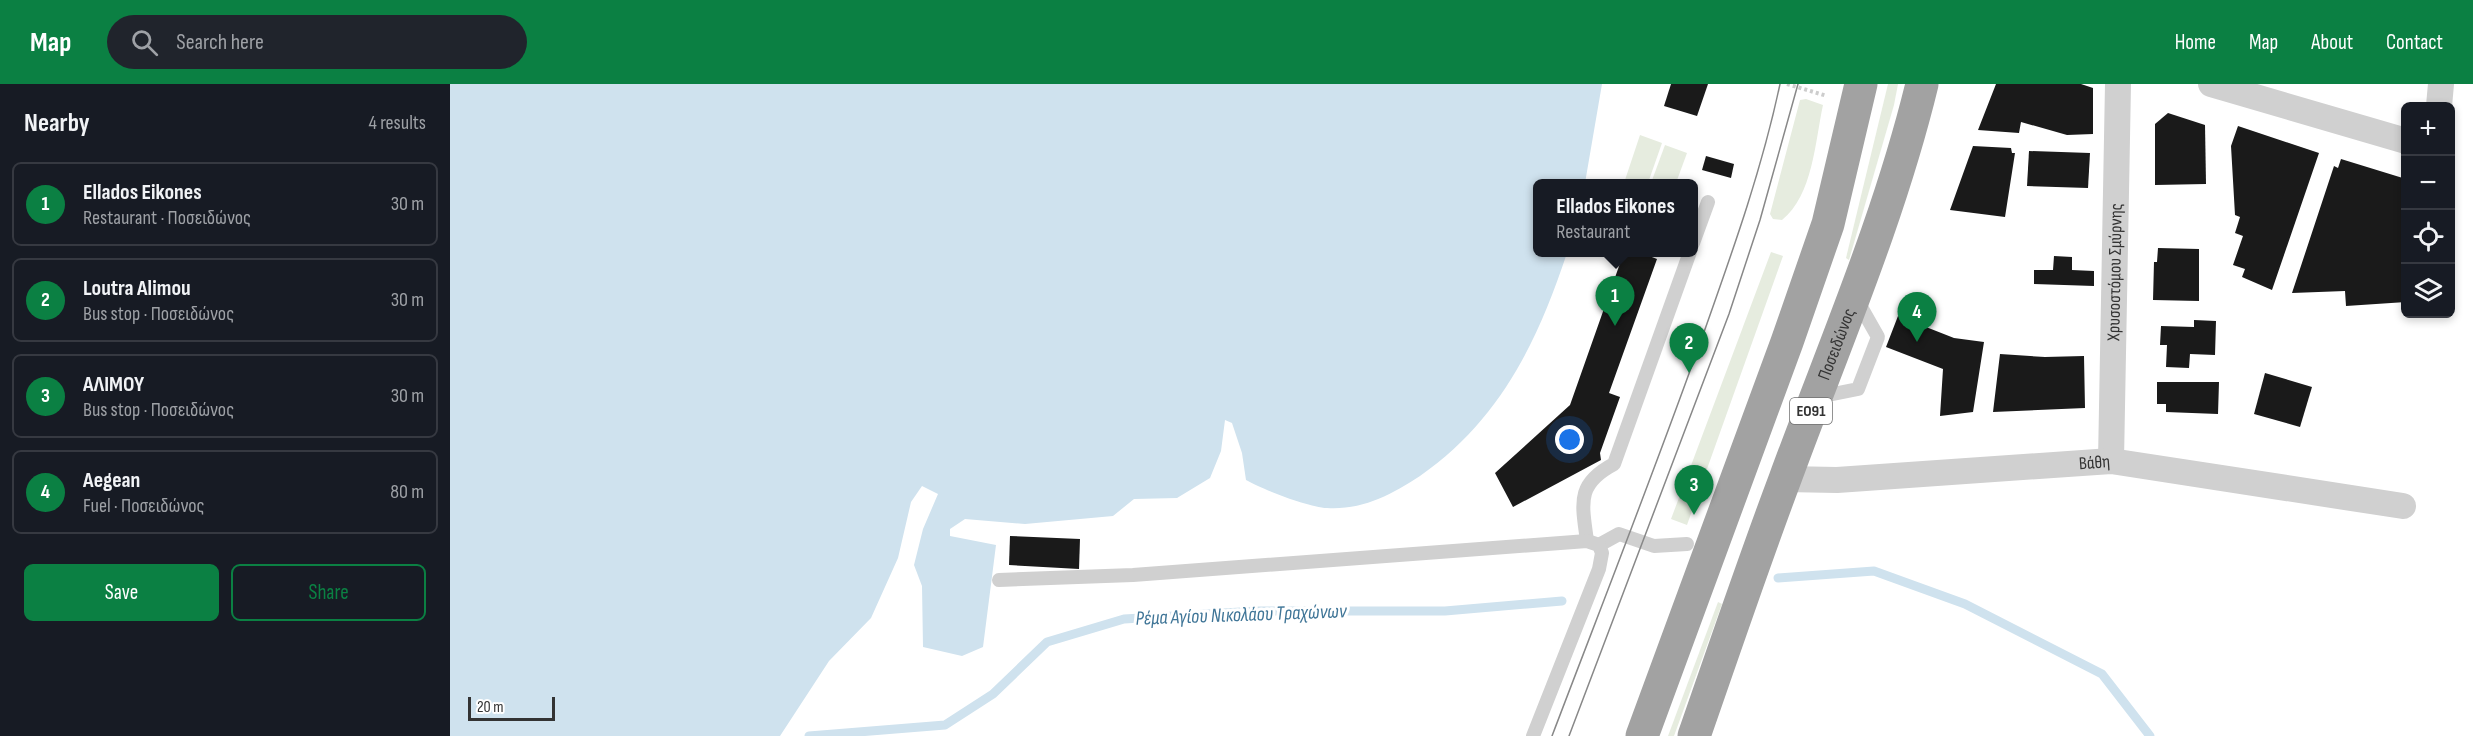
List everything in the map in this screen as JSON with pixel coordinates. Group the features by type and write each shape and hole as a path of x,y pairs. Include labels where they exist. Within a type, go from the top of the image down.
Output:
{"highway":[{"name":"ΕΟ91","path":"1642,736 1828,224 1861,84"},
{"name":"Ποσειδώνος","path":"1694,736 1785,479 1855,296 1911,132 1922,84"}],"street":[{"name":"Χρυσοστόμου Σμύρνης","path":"2111,461 2118,84"},
{"path":"2211,84 2401,140"},
{"path":"2439,102 2441,84"},
{"name":"Βάθη","path":"1785,479 1837,480 2111,461 2403,506"}],"lane":[{"path":"1698,228 1707,202"},
{"path":"1533,736 1599,569 1602,553 1593,543 1582,496 1597,473 1614,464 1687,257"},
{"path":"999,580 1145,574 1593,543 1619,534 1654,546 1688,544"}],"path":[{"path":"1787,84 1831,97"}],"shaded area":[{"path":"1888,84 1898,84 1894,105 1849,260 1846,258"},
{"path":"1806,99 1823,105 1811,167 1800,197 1792,209 1782,220 1773,219 1770,214 1800,100"},
{"path":"1640,135 1662,143 1649,179 1625,179"},
{"path":"1665,145 1687,153 1677,179 1652,179"},
{"path":"1771,252 1783,256 1687,525 1671,519"},
{"path":"1718,602 1722,604 1674,736 1668,736"}],"water":[{"path":"450,84 1602,84 1586,179 1533,179 1533,257 1566,257 1543,318 1528,348 1494,405 1473,430 1448,454 1420,476 1398,489 1365,504 1340,508 1319,507 1275,493 1246,480 1242,453 1232,423 1225,420 1221,451 1210,478 1177,498 1134,499 1113,516 1025,524 965,519 950,529 950,536 996,545 983,647 962,656 923,647 922,586 914,565 923,529 938,494 922,486 911,502 898,558 871,618 829,661 780,736 450,736"}],"building":[{"path":"1671,84 1708,84 1697,116 1664,106"},
{"path":"1996,84 2081,84 2093,88 2093,134 2067,135 2021,122 2019,133 1978,130"},
{"path":"2168,113 2205,125 2206,184 2155,185 2155,124"},
{"path":"2238,126 2319,153 2272,290 2242,277 2245,269 2233,265 2243,236 2235,233 2240,217 2235,215 2231,146"},
{"path":"1973,146 2011,148 2012,153 2015,153 2005,217 1950,210"},
{"path":"2029,151 2090,153 2088,188 2027,186"},
{"path":"1706,156 1734,164 1731,178 1702,170"},
{"path":"2341,159 2401,177 2401,302 2346,306 2345,291 2292,293 2334,166 2338,168"},
{"path":"2158,248 2199,249 2199,301 2153,300 2154,262 2157,262"},
{"path":"2054,256 2072,257 2072,270 2094,271 2094,286 2034,284 2034,270 2053,270"},
{"path":"1622,257 1657,259 1609,393 1620,397 1600,453 1601,460 1513,507 1495,473 1570,405"},
{"path":"1898,316 1954,338 1984,342 1973,412 1940,416 1943,369 1886,347"},
{"path":"2194,320 2216,321 2215,355 2190,354 2189,368 2166,367 2167,345 2160,345 2161,326 2194,327"},
{"path":"2000,354 2045,357 2084,356 2085,408 1993,412"},
{"path":"2265,373 2312,387 2300,427 2254,414"},
{"path":"2157,382 2219,382 2218,414 2166,412 2166,404 2157,404"},
{"path":"1010,536 1080,539 1079,569 1009,565"}],"waterway":[{"name":"Ρέμα Αγίου Νικολάου Τραχώνων","path":"1778,578 1874,571 1965,604 2102,674 2150,736"},
{"name":"Ρέμα Αγίου Νικολάου Τραχώνων","path":"809,736 945,725 993,694 1047,642 1124,619 1257,611 1445,611 1562,601"}],"tram line":[{"path":"1552,736 1715,301 1756,178 1780,84"},
{"path":"1569,736 1729,314 1760,220 1798,84"}],"place":[{"name":"Ellados Eikones","path":"1615,326"},
{"name":"Aegean","path":"1917,342"},
{"name":"Loutra Alimou","path":"1689,373"},
{"name":"ΑΛΙΜΟΥ","path":"1694,515"}]}
